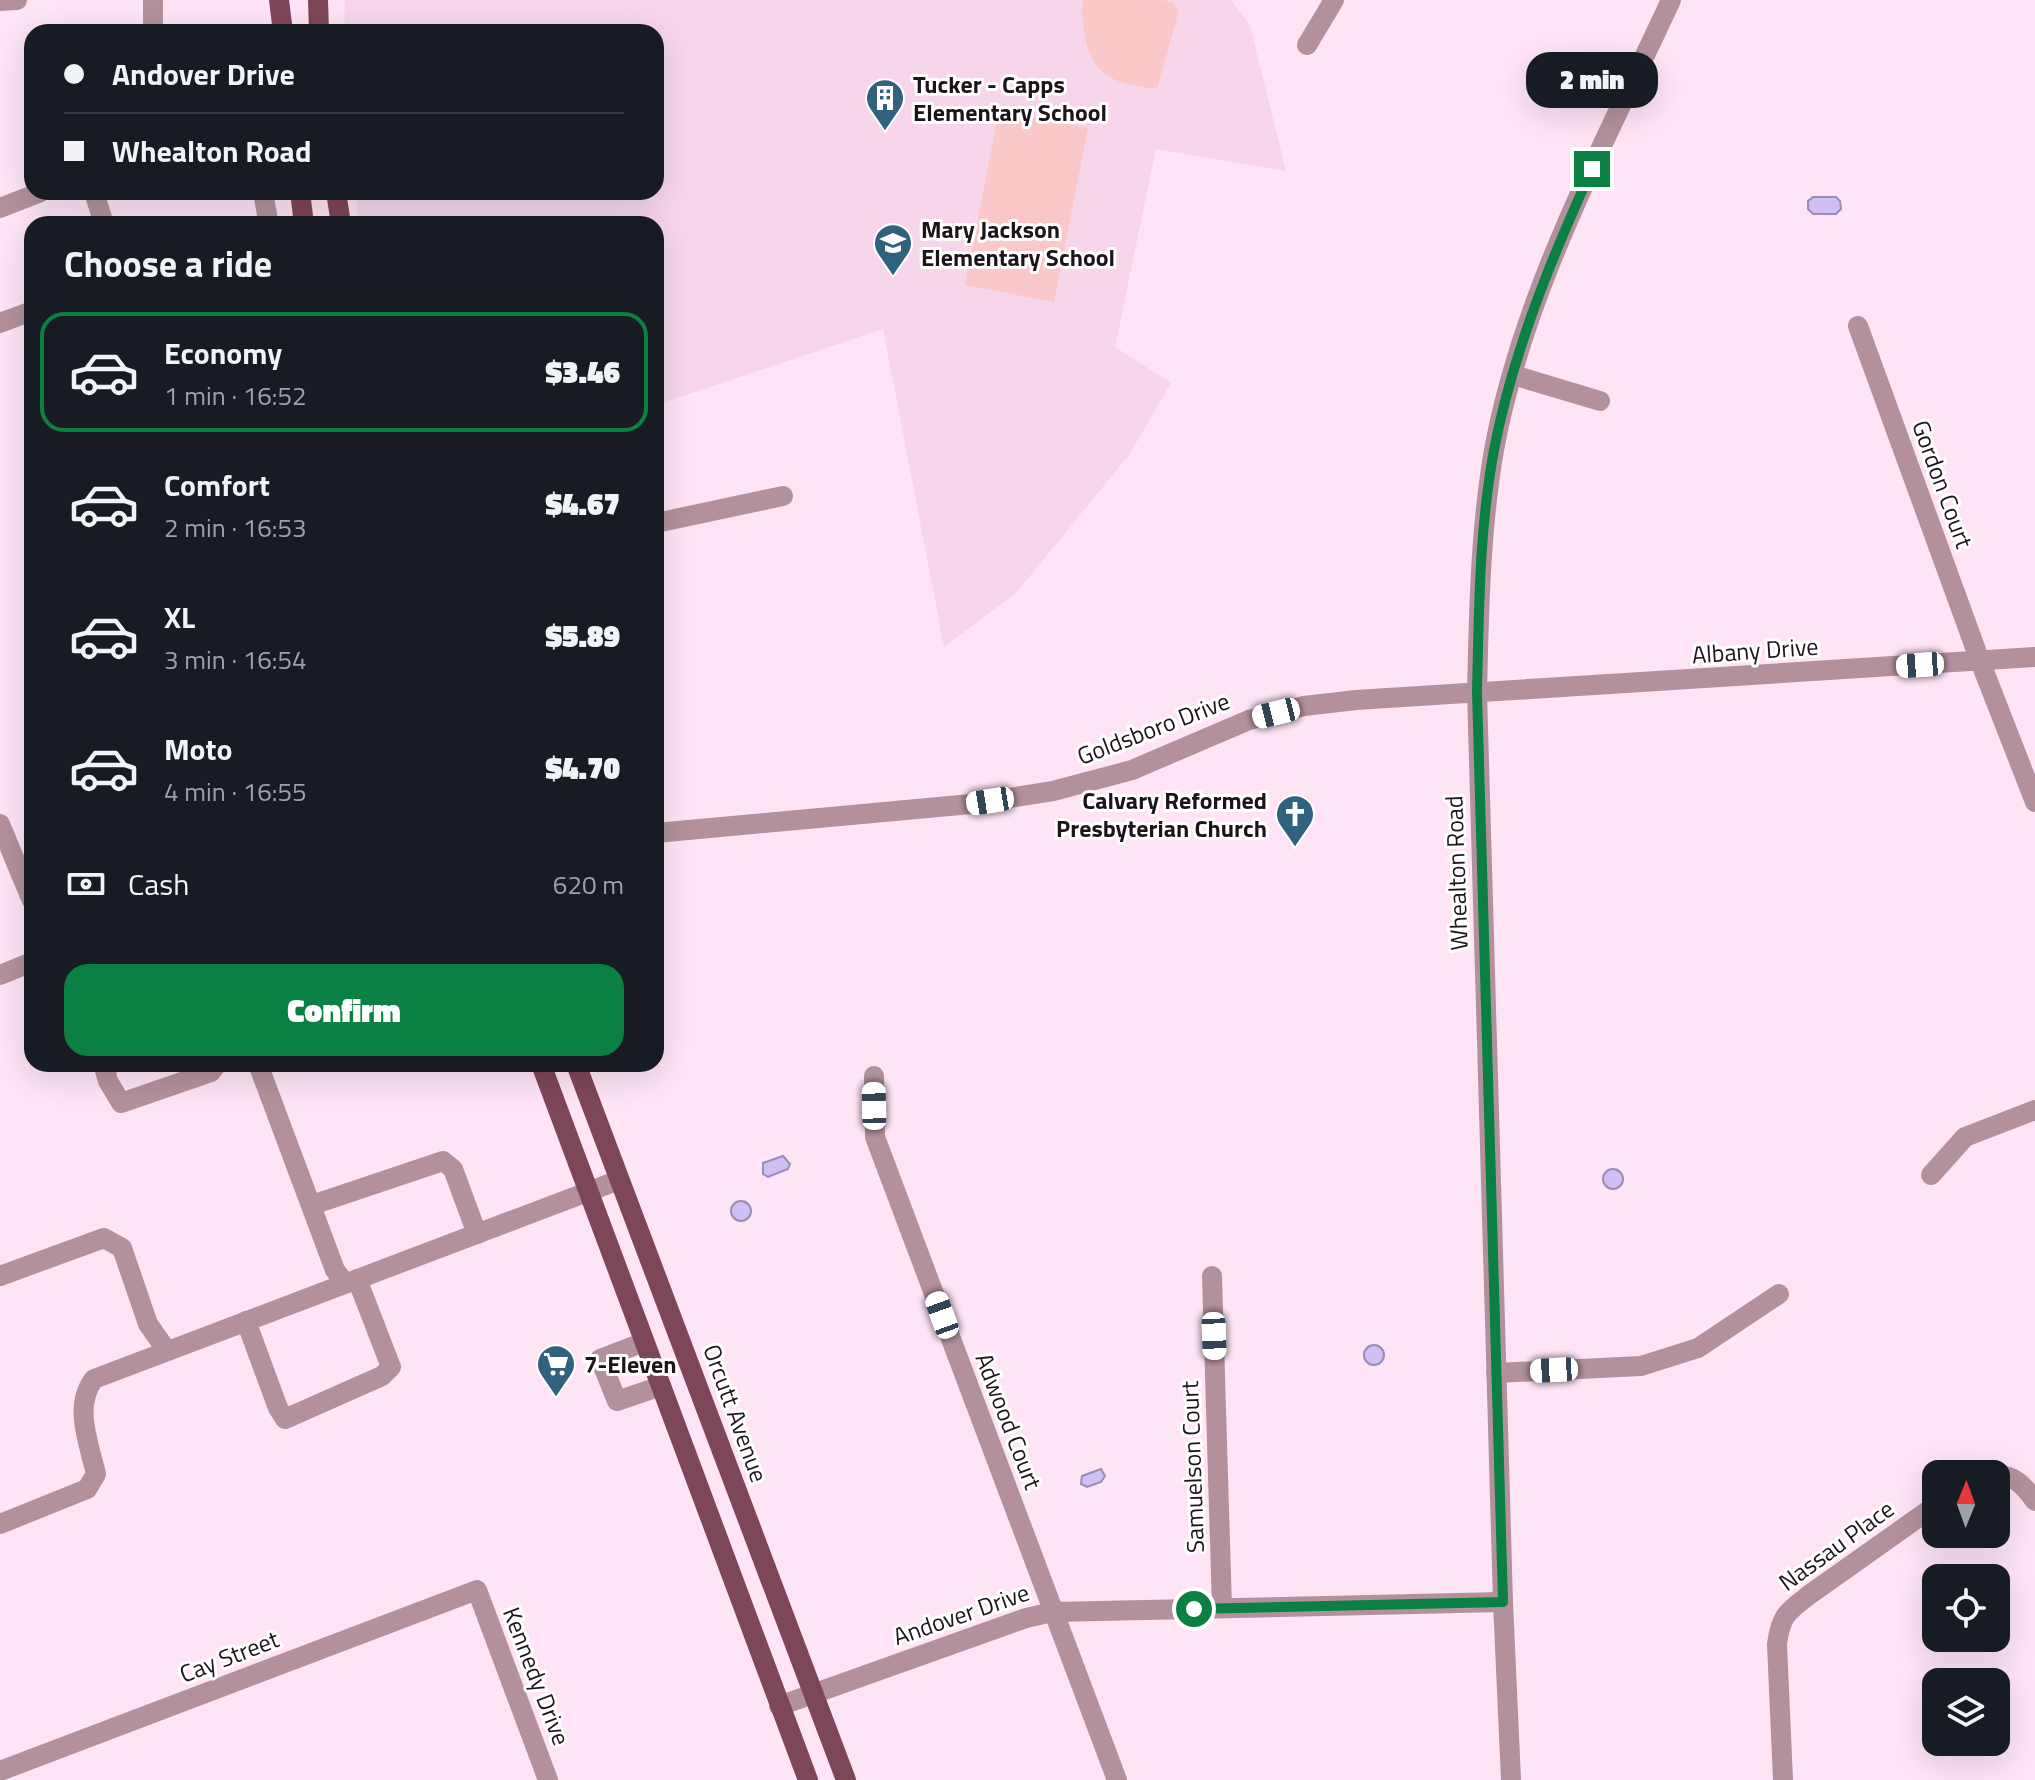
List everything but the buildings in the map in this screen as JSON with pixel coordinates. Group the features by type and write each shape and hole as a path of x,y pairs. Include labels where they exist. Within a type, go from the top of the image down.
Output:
{"main road":[{"path":"279,0 282,24"},
{"path":"318,0 319,24"},
{"path":"544,1072 808,1780"},
{"name":"Orcutt Avenue","path":"579,1072 846,1780"}],"street":[{"path":"0,1 17,0"},
{"path":"153,0 153,24"},
{"path":"1307,45 1334,0"},
{"name":"Whealton Road","path":"1511,1780 1503,1602 1477,692 1479,572 1495,449 1527,328 1573,212 1671,0"},
{"path":"0,208 24,199"},
{"path":"0,323 24,314"},
{"name":"Gordon Court","path":"1858,326 1980,661 2035,802"},
{"path":"1513,375 1600,401"},
{"path":"664,521 783,496"},
{"name":"Albany Drive","path":"1477,692 2035,657"},
{"name":"Goldsboro Drive","path":"664,832 971,804 1053,791 1132,770 1208,735 1249,720 1304,706 1477,692"},
{"path":"2,833 24,880"},
{"path":"0,975 24,965"},
{"path":"105,1072 121,1103 211,1072"},
{"path":"246,1321 278,1408 285,1419 382,1376 391,1367 351,1281 335,1270 261,1072"},
{"name":"Adwood Court","path":"874,1076 875,1137 1117,1780"},
{"path":"1931,1175 1965,1137 2035,1110"},
{"path":"312,1205 443,1161 453,1169 477,1234"},
{"path":"0,1524 87,1489 96,1474 82,1408 84,1391 94,1379 619,1180"},
{"path":"0,1276 104,1238 122,1248 148,1324 167,1351"},
{"name":"Samuelson Court","path":"1212,1276 1222,1608"},
{"path":"1496,1373 1641,1366 1698,1348 1779,1294"},
{"path":"644,1342 600,1359 617,1401 661,1386"},
{"path":"2010,1478 2023,1485 2035,1501"},
{"name":"Nassau Place","path":"1783,1780 1777,1644 1780,1623 1791,1608 1922,1515"},
{"name":"Cay Street","path":"0,1771 477,1590"},
{"name":"Kennedy Drive","path":"477,1590 548,1780"},
{"name":"Andover Drive","path":"779,1706 1026,1618 1053,1612 1503,1602"}],"shaded area":[{"name":"Mary Jackson Elementary School","path":"345,0 1231,0 1250,25 1286,171 1156,149 1115,347 1171,383 1129,455 1016,593 944,647 883,329 664,402 664,216 358,216 356,200 664,200 664,24 344,24"},
{"path":"1083,0 1162,0 1172,2 1179,10 1157,89 1118,81 1099,69 1087,47"},
{"path":"999,110 1088,128 1054,302 965,285"},
{"path":"1813,197 1836,197 1841,209 1836,214 1813,214 1808,209 1808,201"},
{"path":"783,1156 790,1164 788,1169 768,1177 763,1174 763,1163"},
{"path":"1613,1169 1620,1172 1623,1179 1620,1186 1613,1189 1606,1186 1603,1179 1606,1172"},
{"path":"741,1201 748,1204 751,1211 748,1218 741,1221 734,1218 731,1211 734,1204"},
{"path":"1370,1345 1378,1345 1384,1355 1378,1365 1370,1365 1364,1359 1364,1351"},
{"path":"1101,1469 1105,1476 1101,1482 1087,1487 1081,1484 1082,1476"}],"place":[{"name":"Tucker - Capps Elementary School","path":"885,132"},
{"name":"Mary Jackson Elementary School","path":"893,277"},
{"name":"Calvary Reformed Presbyterian Church","path":"1295,848"},
{"name":"7-Eleven","path":"556,1398"}],"route":[{"path":"1194,1609 1503,1602 1477,692 1479,572 1486,501 1503,410 1527,328 1592,169"}]}
